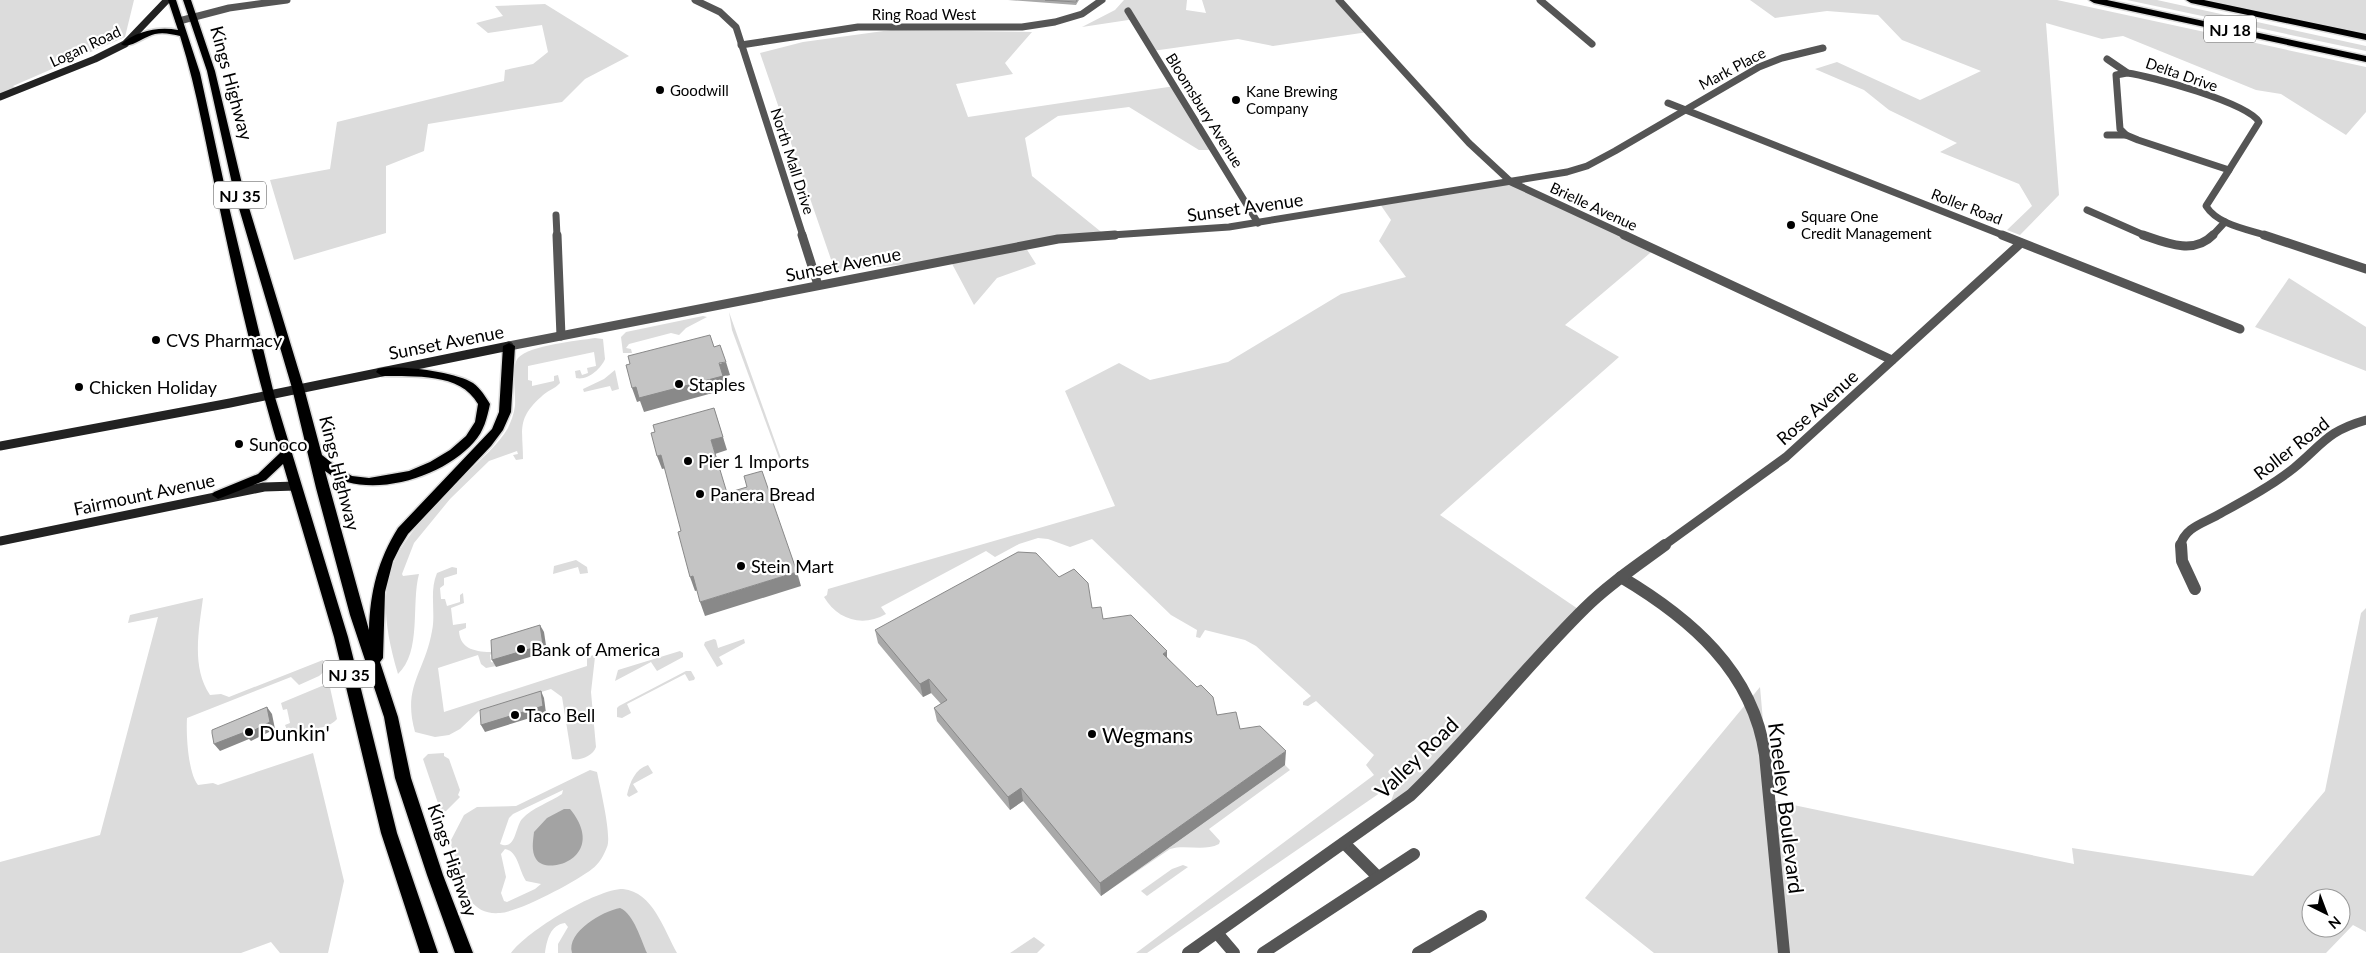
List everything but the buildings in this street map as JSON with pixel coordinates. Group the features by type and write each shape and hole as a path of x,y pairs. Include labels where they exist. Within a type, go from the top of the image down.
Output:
{"highway":[{"name":"NJ 18","path":"2094,0 2366,59"},
{"name":"NJ 18","path":"2191,0 2366,37"}],"main road":[{"name":"Kings Highway","path":"172,0 196,73 225,210 268,394 341,637 389,834 429,953"},
{"name":"Kings Highway","path":"187,0 211,71 223,127 268,293 298,388 322,488 357,615 391,717 403,778 435,875 464,953"},
{"path":"125,44 147,33 159,30 170,30 185,35"},
{"path":"376,668 378,586 383,568 392,547 403,531 488,443 497,430 505,412 509,346"},
{"path":"316,457 339,475 350,480 373,482 389,480 417,472 442,461 466,443 481,424 484,404 482,398 469,385 440,376 382,372"},
{"path":"218,495 262,477 285,455"}],"street":[{"name":"Logan Road","path":"0,97 95,59 125,44 167,0"},
{"path":"180,20 229,8 287,0"},
{"name":"North Mall Drive","path":"695,0 714,8 727,17 736,27 818,285"},
{"name":"Ring Road West","path":"741,45 858,27 1046,25 1082,15 1102,0"},
{"name":"Brielle Avenue","path":"1339,0 1469,142 1511,182 1892,360"},
{"path":"1540,0 1592,44"},
{"name":"Bloomsbury Avenue","path":"1128,11 1258,223"},
{"name":"Mark Place","path":"1684,110 1759,67 1782,58 1824,48"},
{"path":"2107,59 2126,72"},
{"name":"Delta Drive","path":"2126,135 2120,129 2115,76 2126,72 2145,75 2248,112 2256,117 2258,122 2206,207 2211,214 2225,222 2366,269"},
{"name":"Roller Road","path":"1668,103 2240,329"},
{"name":"Sunset Avenue","path":"0,446 1058,239 1113,234 1182,232 1258,223 1567,172 1587,166 1684,110"},
{"path":"2107,135 2126,135 2230,170"},
{"path":"2087,210 2150,237 2183,247 2201,245 2225,222"},
{"path":"556,215 561,336"},
{"name":"Rose Avenue","path":"1621,577 1786,457 2021,243"},
{"name":"Roller Road","path":"2195,589 2180,559 2180,545 2186,532 2265,489 2295,467 2329,435 2348,425 2366,420"},
{"name":"Fairmount Avenue","path":"0,541 218,495 264,487 296,486"},
{"name":"Valley Road","path":"1188,953 1411,795 1439,768 1585,608 1621,577"},
{"name":"Kneeley Boulevard","path":"1621,577 1679,615 1704,636 1739,680 1751,702 1763,742 1784,953"},
{"path":"1344,843 1378,877"},
{"path":"1262,953 1414,854"},
{"path":"1418,953 1481,916"},
{"path":"1217,933 1234,953"}],"shaded area":[{"path":"0,0 134,0 125,37 13,86 17,89 0,98"},
{"path":"1124,0 1187,0 1186,10 1206,13 1202,0 1335,0 1368,32 1273,46 1238,39 1152,51 1135,19 1082,27 1115,10"},
{"path":"1750,0 2057,0 2366,67 2366,112 2346,135 2281,94 2256,90 2123,36 2102,39 2046,23 2059,195 2020,235 2007,230 2032,206 2019,184 1940,152 1957,143 1889,110 1864,90 1815,69 1837,62 1920,100 1981,71 1902,40 1878,15 1827,11 1775,18"},
{"path":"2127,0 2157,0 2366,46 2366,51"},
{"path":"2208,0 2366,0 2366,33"},
{"path":"545,4 629,56 585,79 562,102 428,124 424,151 386,166 386,233 294,260 270,180 330,169 337,122 504,81 505,70 533,64 548,52 542,25 488,33 476,23 503,16 495,6"},
{"path":"891,30 1032,32 1005,63 1013,74 956,84 968,117 1175,86 1215,150 1199,150 1129,107 1058,116 1025,138 1032,176 1105,235 1024,245 1036,264 997,278 974,305 950,260 835,271 760,53 803,42"},
{"path":"1506,183 1656,248 1565,325 1619,357 1440,515 1584,613 1386,815 1395,790 1390,786 1147,953 1136,953 1374,775 1366,765 1374,755 1316,701 1308,706 1303,705 1303,702 1311,696 1256,646 1245,640 1205,630 1200,638 1196,637 1197,630 1171,615 1092,539 1070,547 1048,539 1038,538 1019,544 995,557 986,551 881,607 886,614 868,620 859,621 843,616 829,605 824,597 827,595 828,589 1115,506 1065,391 1119,363 1150,380 1228,362 1341,294 1406,277 1379,241 1391,220 1380,204"},
{"path":"2289,278 2366,327 2366,371 2255,327"},
{"path":"729,312 782,461 780,461 732,330"},
{"path":"703,316 707,317 686,328 679,335 671,333 629,344 626,348 631,349 632,353 623,353 621,337 626,332"},
{"path":"595,338 603,339 605,359 597,370 585,378 576,378 575,371 580,370 582,375 588,373 587,368 596,366 594,352 528,366 528,380 532,381 532,386 554,381 554,376 558,375 560,383 533,405 524,419 522,433 523,459 516,460 513,455 518,454 517,451 489,461 450,499 414,543 402,574 403,576 419,574 413,640 405,665 398,674 389,638 386,609 388,583 395,561 406,540 422,520 494,446 508,428 515,406 514,374 518,358 543,347"},
{"path":"615,370 619,389 612,391 610,386 584,392 583,389 604,379"},
{"path":"576,560 587,567 588,573 580,574 578,567 553,574 554,566"},
{"path":"452,567 457,568 457,574 444,578 444,585 440,588 441,599 445,599 447,606 460,602 460,595 463,593 464,603 451,608 453,625 466,623 466,628 459,631 462,642 470,649 493,652 490,655 491,662 496,663 496,666 486,668 481,664 478,655 438,668 444,712 587,666 587,657 594,655 591,692 596,747 589,755 572,759 562,697 551,689 479,711 460,729 449,735 435,737 415,732 411,703 416,680 425,658 432,631 433,587 437,573"},
{"path":"203,598 198,635 198,660 204,684 210,695 221,694 229,697 323,660 326,670 319,676 299,685 291,677 187,718 187,734 190,763 198,785 213,783 218,785 313,753 344,881 328,953 280,953 271,942 241,953 0,953 0,862 100,835 158,617 128,623 130,615"},
{"path":"2366,608 2366,932 2353,925 2351,927 2351,888 2301,888 2301,938 2340,938 2326,953 1654,953 1585,898 1760,687 1770,800 2074,864 2072,848 2253,876 2325,791 2361,613"},
{"path":"714,639 718,648 744,639 745,643 719,657 723,664 717,667 704,645 705,642"},
{"path":"680,651 683,653 683,657 657,671 651,662 615,681 618,670"},
{"path":"686,671 691,671 695,678 694,680 689,681 685,674 627,704 631,713 622,718 617,717 617,708 619,706"},
{"path":"329,683 337,719 327,726 320,728 287,730 285,725 290,723 287,709 283,710 281,703"},
{"path":"444,753 444,756 449,759 460,790 458,795 460,797 446,811 441,812 423,759 428,754"},
{"path":"648,765 653,773 633,784 638,792 629,797 627,795 636,773"},
{"path":"1285,765 1290,770 1209,829 1220,841 1219,844 1201,848 1182,847 1170,849 1101,896"},
{"path":"590,770 597,772 607,822 607,847 595,867 561,888 534,902 509,911 500,913 486,912 479,909 470,900 450,842 464,815 477,807 516,806","holes":["563,790 562,794 526,815 509,844 500,844 509,818 513,814","505,849 516,857 526,881 541,884 535,889 507,902 504,901 501,893 506,877 501,854"]},
{"path":"564,809 570,809 580,826 583,840 579,851 572,859 562,864 551,866 542,864 533,853 534,832 547,818"},
{"path":"1183,865 1188,867 1147,896 1141,891 1172,869"},
{"path":"623,889 642,897 650,905 662,923 677,953 558,953 558,944 568,927 565,923 560,924 550,934 545,953 511,953 519,944 546,923 580,903 611,891"},
{"path":"620,908 633,921 647,953 572,953 572,945 580,930 604,913"},
{"path":"1034,937 1045,945 1037,953 1010,953"}],"place":[{"name":"Goodwill","path":"660,90"},
{"name":"Kane Brewing Company","path":"1236,100"},
{"name":"Square One Credit Management","path":"1791,225"},
{"name":"CVS Pharmacy","path":"156,340"},
{"name":"Staples","path":"679,384"},
{"name":"Chicken Holiday","path":"79,387"},
{"name":"Sunoco","path":"239,444"},
{"name":"Pier 1 Imports","path":"688,461"},
{"name":"Panera Bread","path":"700,494"},
{"name":"Stein Mart","path":"741,566"},
{"name":"Bank of America","path":"521,649"},
{"name":"Taco Bell","path":"515,715"},
{"name":"Dunkin'","path":"249,732"},
{"name":"Wegmans","path":"1092,734"}]}
